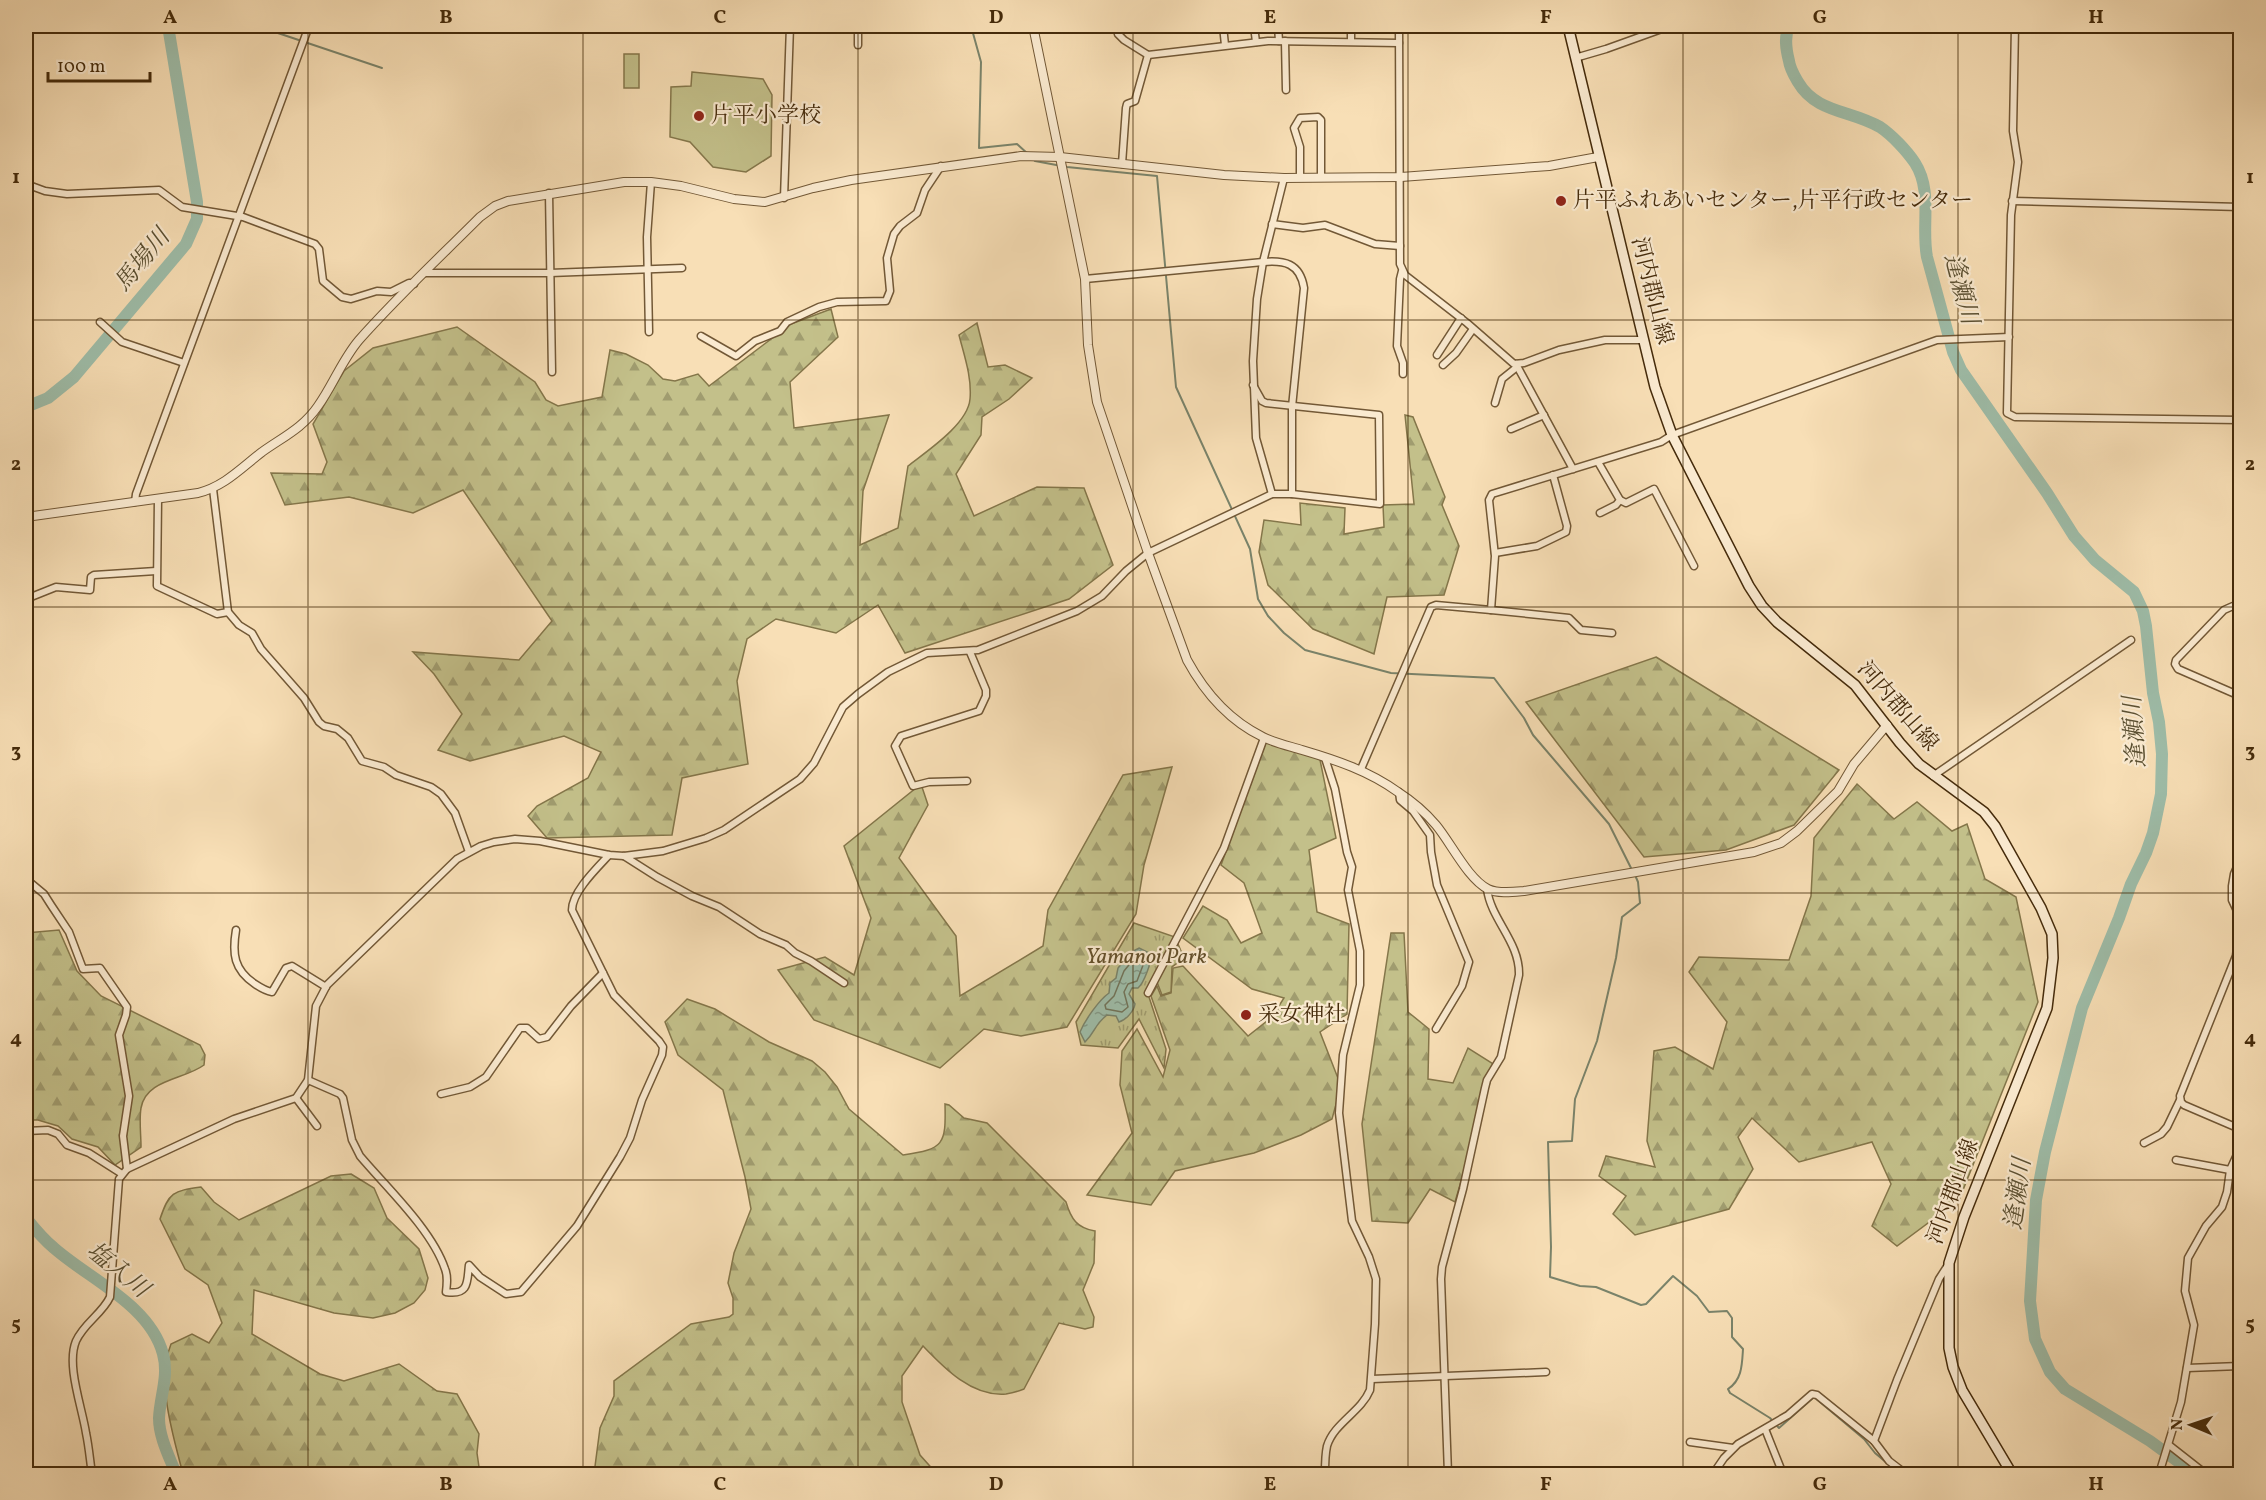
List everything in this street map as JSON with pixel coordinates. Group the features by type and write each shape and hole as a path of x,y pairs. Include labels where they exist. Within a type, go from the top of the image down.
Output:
{"main road":[{"name":"河内郡山線","path":"1568,26 1655,387 1672,435 1728,548 1762,606 1777,622 1855,685 1910,754 1933,776 1973,802 1984,812 1995,826 2041,908 2052,934 2053,958 2047,1008 1964,1216 1949,1263 1949,1348 1953,1367 1962,1390 2012,1474"}],"street":[{"path":"135,502 136,494 309,26"},
{"path":"784,198 790,26"},
{"path":"858,26 858,45"},
{"path":"1032,26 1085,279 1088,345 1097,402 1175,633 1198,680 1218,705 1238,722 1264,738 1360,769 1399,792 1436,825 1480,884 1487,889 1508,892 1754,852 1780,843 1797,831 1838,791 1854,764 1887,725"},
{"path":"1116,26 1120,36 1148,55 1256,42 1399,43"},
{"path":"1223,26 1225,45"},
{"path":"1254,26 1256,42"},
{"path":"1278,26 1282,41 1286,90"},
{"path":"1351,26 1351,41"},
{"path":"1399,26 1402,271 1397,346 1403,363 1403,374"},
{"path":"1575,58 1670,26"},
{"path":"2015,26 2013,132 2019,162 2013,201 2006,410 2012,417 2241,420"},
{"path":"1122,164 1126,108 1127,104 1135,101 1148,55"},
{"path":"1300,177 1300,147 1294,128 1300,118 1315,117 1321,120 1321,177"},
{"path":"26,517 158,499 213,489 226,481 263,451 301,426 318,406 350,352 480,217 495,206 508,201 624,182 651,182 681,186 752,202 765,202 813,188 1005,157 1060,157 1224,175 1284,178 1401,177 1549,166 1598,157"},
{"path":"701,336 734,355 738,355 755,341 780,331 787,322 819,307 837,302 886,301 890,291 887,258 894,234 916,213 925,190 941,166"},
{"path":"1272,494 1256,438 1253,385 1257,299 1263,262 1284,178"},
{"path":"650,332 647,269 651,182"},
{"path":"26,184 45,191 67,194 155,189 161,191 177,205 189,209 243,218 315,244 319,249 324,280 347,299 377,291 391,292 409,283 414,284"},
{"path":"549,193 552,372"},
{"path":"2013,201 2241,207"},
{"path":"1272,224 1303,228 1325,225 1375,244 1400,246"},
{"path":"1085,279 1263,262 1288,263 1303,282 1292,407 1292,494"},
{"path":"424,273 550,273 682,268"},
{"path":"1402,271 1516,365 1573,469"},
{"path":"1437,355 1461,318"},
{"path":"100,322 122,342 184,363"},
{"path":"1443,365 1456,353 1473,328"},
{"path":"1491,610 1495,553 1490,495 1661,442 1672,435 1937,340 2009,337"},
{"path":"1495,402 1502,379 1516,365 1559,350 1605,340 1643,340"},
{"path":"124,1171 234,1119 296,1098 308,1080 316,1006 326,987 354,957 457,859 469,852 494,842 524,839 624,856 679,847 724,830 790,787 810,769 843,707 897,666 927,653 986,648 1091,605 1148,553 1272,494 1292,494 1380,504 1379,415 1292,407 1264,402 1253,385"},
{"path":"1511,429 1544,415"},
{"path":"1598,462 1620,500 1626,503 1654,489 1694,566"},
{"path":"1495,553 1537,546 1566,532 1567,526 1553,475"},
{"path":"213,489 228,612 239,625 252,633 261,649 304,698 319,722 324,726 337,729 348,738 362,761 384,766 396,775 431,787 441,794 455,813 469,852"},
{"path":"158,499 156,584 160,589 218,614 228,612"},
{"path":"1600,513 1620,500"},
{"path":"26,598 56,587 90,590 91,577 94,574 156,571"},
{"path":"1360,769 1431,607 1436,605 1569,618 1579,630 1612,633"},
{"path":"2241,608 2231,606 2224,610 2180,655 2175,664 2178,669 2241,696"},
{"path":"1933,776 2132,640"},
{"path":"967,781 929,782 913,786 895,746 901,736 979,711 987,692 970,651"},
{"path":"1148,993 1224,848 1264,738"},
{"path":"1325,758 1335,789 1343,835 1352,864 1348,890 1360,951 1360,985 1343,1055 1339,1113 1352,1221 1374,1267 1376,1279 1372,1379 1368,1396 1328,1443 1325,1474"},
{"path":"1399,792 1400,801 1413,811 1430,835 1437,885 1469,962 1462,986 1436,1029"},
{"path":"308,1080 344,1098 354,1145 360,1156 422,1229 439,1255 446,1271 446,1292 454,1293 466,1287 469,1265 480,1277 506,1294 517,1294 527,1286 542,1265 577,1227 620,1157 630,1138 642,1100 662,1055 663,1047 614,995 575,918 572,907 574,897 596,867 609,855"},
{"path":"624,856 683,891 719,907 760,934 786,945 844,983"},
{"path":"2144,1143 2161,1134 2167,1127 2180,1100 2180,1095 2236,956 2240,925 2239,915 2232,900 2232,886 2234,874 2241,860"},
{"path":"26,879 36,886 69,932 83,969 100,968 114,992 123,999 126,1007 126,1015 119,1035 129,1096 123,1136 124,1171 120,1179 110,1297 105,1306 84,1328 74,1348 76,1389 92,1474"},
{"path":"1448,1474 1442,1267 1463,1189 1485,1088 1503,1049 1519,975 1519,962 1514,947 1490,904 1487,889"},
{"path":"236,930 235,960 240,971 247,979 267,992 272,992 286,968 292,966 326,987"},
{"path":"441,1094 470,1088 486,1077 520,1028 527,1028 539,1039 547,1037 571,1006 603,973"},
{"path":"296,1098 316,1126"},
{"path":"2180,1100 2184,1105 2241,1129"},
{"path":"26,1131 48,1130 58,1134 67,1145 89,1153 124,1171"},
{"path":"2159,1473 2181,1402 2194,1325 2185,1292 2188,1258 2206,1226 2222,1208 2230,1170 2241,1148"},
{"path":"2176,1160 2230,1170"},
{"path":"1874,1441 1939,1279 1949,1263"},
{"path":"2187,1368 2241,1366"},
{"path":"1372,1379 1546,1372"},
{"path":"1713,1474 1733,1448 1788,1415 1810,1395 1815,1394 1874,1441 1889,1461 1906,1474"},
{"path":"1765,1429 1783,1474"},
{"path":"1690,1442 1733,1448"},
{"path":"2169,1445 2206,1474"}],"green space":[{"path":"624,54 639,54 639,88 624,88"},
{"path":"692,72 763,79 772,95 771,156 746,172 713,167 690,142 670,137 671,87 691,86"},
{"path":"831,309 838,337 790,382 794,428 889,415 863,491 860,545 898,528 908,466 955,427 968,408 970,383 959,335 977,323 988,367 1005,365 1032,378 1009,399 982,417 981,435 956,474 974,516 1037,487 1084,488 1113,565 1069,599 905,653 878,605 836,633 776,619 747,639 737,681 748,764 682,778 672,835 547,838 528,816 537,806 588,778 601,752 564,736 470,761 438,750 462,714 434,674 413,652 519,660 552,621 463,490 413,513 349,497 285,505 271,473 322,474 327,462 313,424 344,371 373,348 457,327 535,382 546,400 558,406 602,397 610,350 626,354 648,365 663,379 675,381 698,374 709,386 791,324"},
{"path":"1405,415 1413,417 1445,497 1442,505 1459,546 1444,595 1387,597 1374,654 1313,629 1268,585 1259,552 1264,520 1301,525 1300,503 1345,508 1344,534 1384,527 1383,505 1414,504"},
{"path":"1656,657 1839,770 1794,825 1726,850 1644,857 1526,702"},
{"path":"1266,742 1319,755 1336,838 1309,850 1317,912 1349,924 1347,1014 1320,1032 1341,1086 1332,1119 1301,1135 1254,1153 1175,1171 1151,1205 1087,1195 1132,1133 1120,1085 1122,1051 1137,1029 1163,1077 1170,1050 1151,996 1157,986 1161,996 1171,993 1173,968 1183,966 1248,1036 1272,1017 1284,998 1252,989 1183,938 1203,906 1227,920 1241,943 1262,933 1244,883 1221,865"},
{"path":"1172,767 1144,865 1136,914 1067,1027 1021,1036 984,1029 940,1068 814,1020 778,970 825,957 854,975 871,918 844,846 921,784 928,805 899,858 956,936 960,996 1043,946 1048,910 1123,775"},
{"path":"1857,784 1894,819 1917,802 1952,831 1967,824 1985,879 2016,897 2038,1002 1959,1200 1897,1246 1872,1226 1891,1184 1872,1142 1799,1162 1752,1118 1738,1137 1753,1169 1729,1209 1635,1235 1613,1214 1626,1196 1599,1176 1606,1156 1655,1167 1647,1141 1654,1051 1675,1047 1713,1069 1727,1022 1689,972 1699,957 1789,960 1811,896 1814,838"},
{"name":"Yamanoi Park","path":"1134,923 1175,937 1184,958 1172,967 1171,992 1162,995 1157,982 1149,997 1166,1049 1164,1068 1139,1019 1118,1048 1081,1045 1076,1022"},
{"path":"59,930 77,971 101,996 200,1045 205,1055 204,1065 167,1081 150,1091 144,1098 140,1122 141,1147 115,1165 98,1147 72,1139 58,1126 38,1120 26,1120 26,933"},
{"path":"1391,933 1404,933 1408,1012 1429,1029 1428,1079 1453,1083 1468,1048 1495,1065 1455,1202 1430,1189 1408,1223 1372,1221 1362,1124"},
{"path":"687,999 715,1009 769,1042 812,1061 837,1087 849,1109 903,1155 927,1150 940,1143 945,1128 945,1104 964,1118 987,1123 1066,1202 1070,1213 1079,1225 1095,1231 1094,1263 1083,1290 1094,1317 1093,1327 1085,1329 1059,1323 1024,1389 1006,1394 994,1394 970,1386 950,1372 923,1346 902,1376 902,1402 920,1455 937,1474 594,1474 600,1428 614,1396 614,1381 691,1324 729,1317 733,1314 733,1298 728,1283 734,1253 751,1209 723,1090 678,1055 665,1022"},
{"path":"351,1174 374,1188 387,1218 419,1249 428,1278 425,1290 414,1303 395,1313 373,1318 334,1313 254,1290 252,1334 320,1374 344,1381 399,1364 437,1391 457,1394 479,1434 477,1453 480,1474 183,1474 168,1409 165,1375 167,1359 171,1344 192,1334 209,1343 222,1323 208,1285 185,1269 160,1219 166,1203 173,1194 201,1187 214,1202 239,1220 331,1176"}],"water":[{"path":"1139,948 1151,954 1151,957 1143,982 1138,988 1132,988 1129,994 1135,1004 1133,1009 1119,1022 1116,1016 1107,1015 1085,1042 1080,1032 1085,1022 1109,993 1110,983 1116,978 1118,968 1133,951"}],"waterway":[{"name":"馬場川","path":"26,407 48,398 74,377 186,244 197,219 197,202 168,26"},
{"path":"257,26 382,68"},
{"path":"971,26 981,62 979,148 1017,144 1028,154"},
{"name":"逢瀬川","path":"1789,26 1786,43 1791,69 1806,92 1814,100 1824,105 1880,127 1908,153 1915,163 1924,185 1927,257 1953,352 1961,370 2047,493 2074,536 2095,560 2134,592 2143,611 2153,693 2159,722 2162,754 2161,794 2153,833 2146,853 2131,884 2082,1008 2045,1152 2036,1200 2030,1301 2035,1339 2050,1372 2065,1389 2150,1441 2195,1474"},
{"path":"1032,158 1035,161 1067,167 1157,176 1176,387 1250,549 1258,599 1268,616 1305,650 1391,673 1494,678 1524,718 1533,735 1609,824 1632,870"},
{"path":"1635,875 1640,903 1622,917 1616,958 1597,1041 1575,1099 1572,1141 1548,1142 1550,1277 1580,1286 1596,1287 1641,1305 1646,1304 1673,1276 1697,1296 1709,1312 1727,1311 1732,1318 1732,1337 1743,1349 1740,1372 1736,1381 1728,1389 1730,1393 1770,1418 1779,1428 1814,1397 1864,1439 1875,1453 1900,1474"},
{"name":"塩入川","path":"26,1218 54,1248 132,1307 156,1337 165,1362 159,1425 176,1474"}],"place":[{"name":"片平小学校","path":"699,116"},
{"name":"片平ふれあいセンター,片平行政センター","path":"1561,201"},
{"name":"采女神社","path":"1246,1015"}]}
